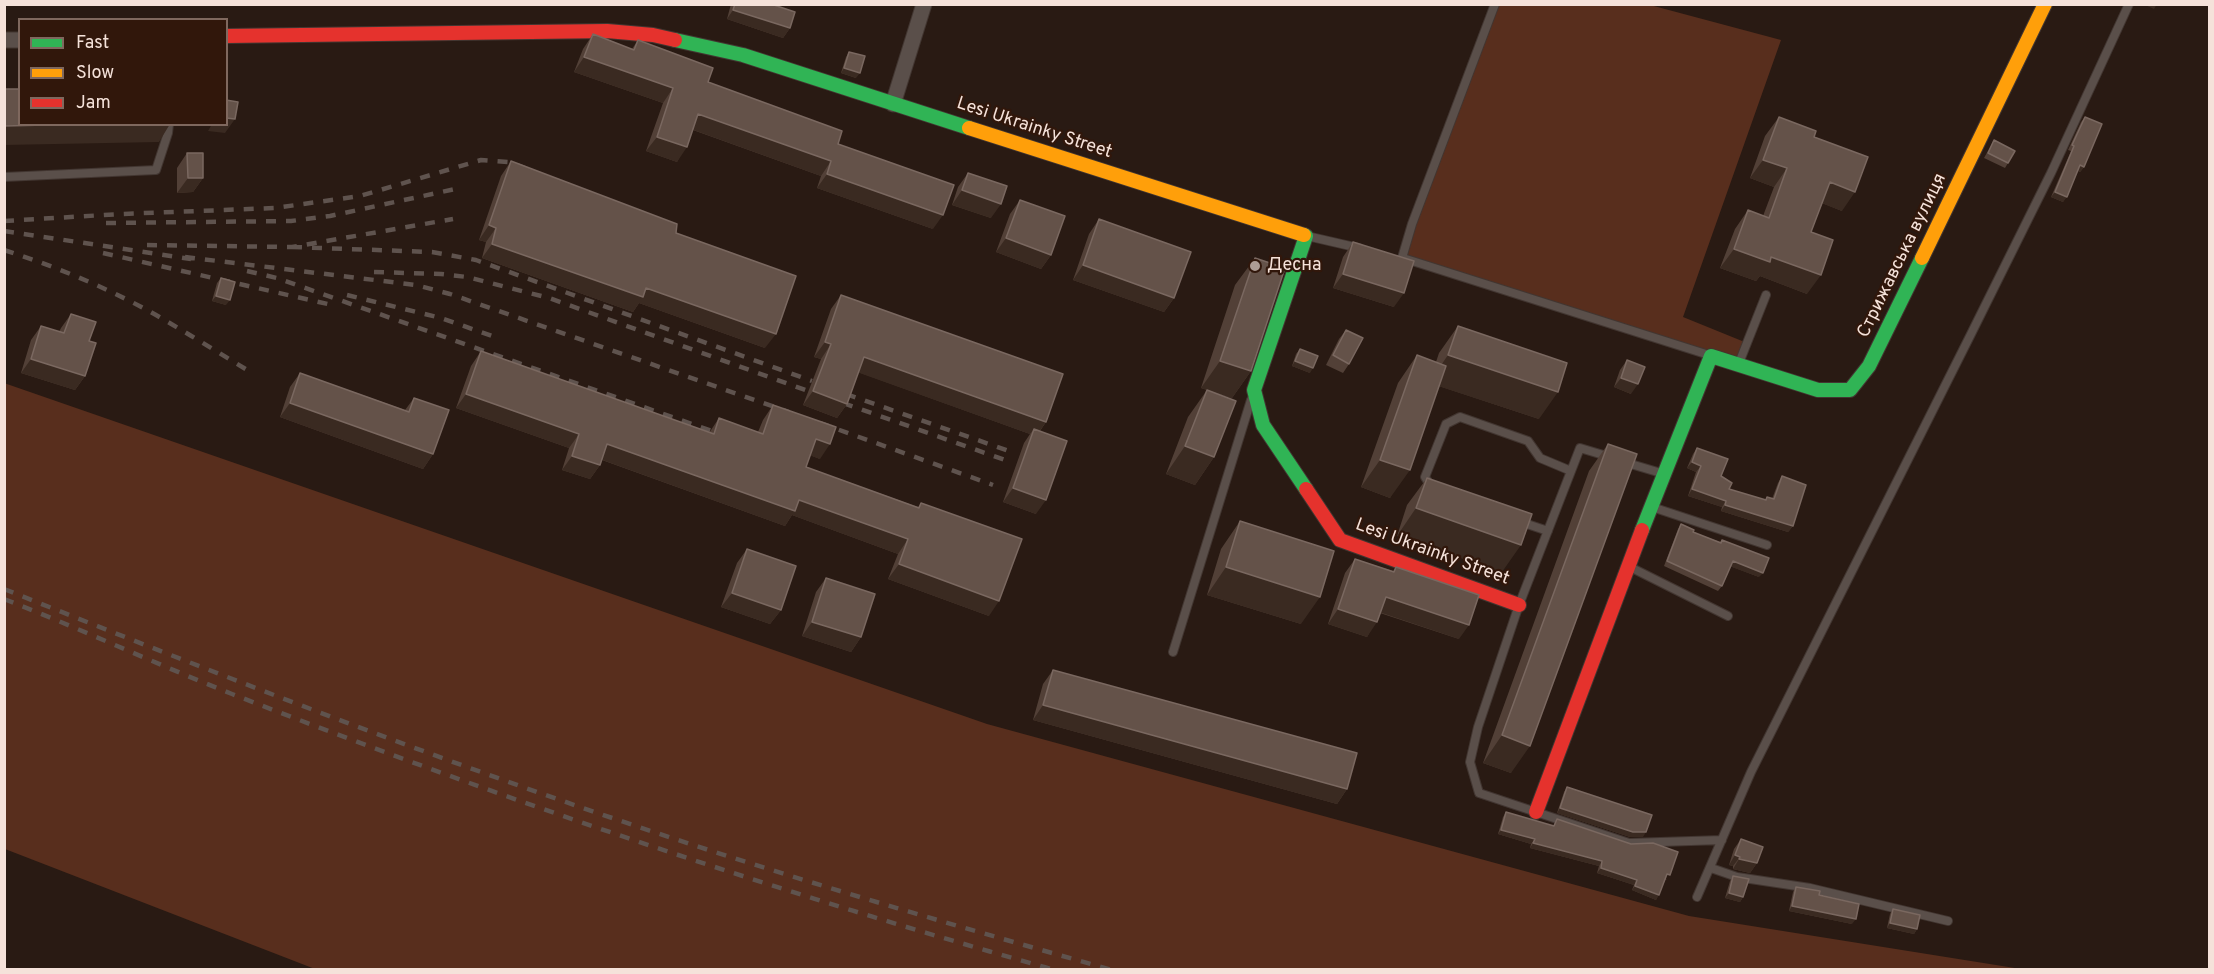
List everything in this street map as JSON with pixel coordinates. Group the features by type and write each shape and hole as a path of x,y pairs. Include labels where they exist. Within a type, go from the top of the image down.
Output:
{"street":[{"path":"893,104 924,4"},
{"name":"Стрижавська вулиця","path":"1711,356 1818,390 1850,390 1869,366 2045,4"},
{"name":"Lesi Ukrainky Street","path":"228,36 607,31 631,32 696,43 743,55 1306,236"},
{"path":"1254,390 1306,236"},
{"path":"1536,812 1650,507 1711,356"},
{"name":"Lesi Ukrainky Street","path":"1254,390 1263,425 1340,540 1519,605"}],"lane":[{"path":"1402,258 1412,224 1495,4"},
{"path":"1697,897 1751,772 1971,334 2129,4"},
{"path":"4,177 156,170 168,133 168,126"},
{"path":"1306,236 1370,250"},
{"path":"1391,255 1711,356"},
{"path":"1739,365 1766,295"},
{"path":"1173,652 1254,390"},
{"path":"1433,490 1425,477 1446,424 1460,417 1528,441 1540,458 1571,471"},
{"path":"1663,474 1580,448 1519,605 1478,727 1470,762 1479,794 1629,843 1722,840"},
{"path":"1650,507 1767,545"},
{"path":"1516,520 1548,531"},
{"path":"1628,566 1728,616"},
{"path":"1711,868 1737,878 1810,888 1948,921"}],"shaded area":[{"path":"1495,5 1650,5 1781,40 1683,317 1747,343 1739,365 1402,258"},
{"path":"4,383 987,724 1689,916 2021,969 315,969 5,849"}],"building":[{"path":"735,4 771,4 795,12 790,28 733,10"},
{"path":"593,34 634,50 638,40 713,68 708,82 842,131 838,144 954,185 943,215 827,174 831,161 698,114 687,147 657,137 673,88 584,57"},
{"path":"849,52 865,56 860,73 844,68"},
{"path":"4,89 18,89 18,126 4,126"},
{"path":"228,100 238,102 235,119 228,118"},
{"path":"1779,117 1816,131 1814,137 1868,157 1855,192 1830,182 1811,232 1833,240 1821,275 1771,257 1770,262 1734,249 1748,210 1769,218 1787,168 1763,160"},
{"path":"2085,117 2102,124 2084,167 2080,165 2067,197 2055,192"},
{"path":"1994,140 2015,151 2008,163 1988,153"},
{"path":"187,153 203,153 203,178 188,178"},
{"path":"511,161 677,224 676,233 796,276 776,334 646,288 643,297 492,244 496,228 489,225"},
{"path":"968,173 1007,186 1001,204 962,190"},
{"path":"1020,200 1065,216 1051,255 1006,238"},
{"path":"1099,219 1191,252 1174,298 1083,265"},
{"path":"1353,242 1414,261 1404,293 1343,274"},
{"path":"1255,258 1285,268 1251,371 1220,361"},
{"path":"221,278 235,282 230,300 216,296"},
{"path":"841,295 1063,374 1046,422 864,357 847,404 813,391 831,344 825,342"},
{"path":"71,314 96,322 89,341 96,343 85,376 31,359 41,326 64,333"},
{"path":"1458,326 1567,363 1558,392 1448,355"},
{"path":"1346,330 1363,338 1349,364 1333,355"},
{"path":"1300,349 1318,356 1313,368 1295,361"},
{"path":"481,351 714,434 719,418 763,434 773,405 836,427 830,444 816,439 806,467 919,508 921,503 1022,539 999,601 899,564 908,539 799,500 795,511 607,444 600,465 572,456 579,434 466,394"},
{"path":"1417,355 1446,366 1410,470 1380,460"},
{"path":"1627,360 1645,367 1638,384 1621,378"},
{"path":"300,373 409,412 414,398 449,410 433,454 290,403"},
{"path":"1207,390 1236,401 1214,457 1185,446"},
{"path":"1034,429 1067,441 1046,500 1013,488"},
{"path":"1608,444 1637,454 1530,746 1502,735"},
{"path":"1697,448 1728,459 1721,476 1732,483 1729,489 1766,500 1767,497 1774,499 1782,476 1806,485 1793,526 1725,505 1726,501 1692,489 1701,466 1692,462"},
{"path":"1427,478 1532,514 1521,545 1416,508"},
{"path":"1240,521 1334,551 1320,597 1226,567"},
{"path":"1681,524 1694,530 1693,532 1721,543 1722,540 1769,558 1763,573 1733,561 1722,586 1667,561"},
{"path":"747,549 796,566 781,610 732,593"},
{"path":"1355,559 1394,572 1396,567 1479,595 1469,625 1386,597 1377,622 1338,609"},
{"path":"826,578 875,594 861,637 812,622"},
{"path":"1053,670 1357,753 1347,789 1043,705"},
{"path":"1567,787 1652,815 1646,832 1633,832 1560,808"},
{"path":"1506,812 1554,826 1557,819 1631,844 1653,843 1678,852 1670,875 1667,874 1659,895 1635,886 1637,880 1601,868 1602,861 1533,843 1535,839 1501,830"},
{"path":"1741,839 1763,847 1757,863 1739,859 1740,857 1735,855"},
{"path":"1733,876 1749,879 1743,897 1729,893"},
{"path":"1796,887 1820,891 1819,895 1859,904 1856,919 1792,906"},
{"path":"1893,909 1920,915 1917,929 1890,923"}],"railway":[{"path":"4,221 275,208 360,196 481,160 508,162 525,168"},
{"path":"106,223 291,221 330,216 460,188"},
{"path":"147,245 292,247 453,219"},
{"path":"4,231 191,259"},
{"path":"292,247 432,252 476,260 812,381"},
{"path":"4,250 101,287 156,315 254,374"},
{"path":"103,253 332,305"},
{"path":"185,257 416,285 450,294 789,412"},
{"path":"247,271 277,278 726,436"},
{"path":"374,272 467,277 549,298 808,391"},
{"path":"347,295 441,318 495,337"},
{"path":"846,394 1009,451"},
{"path":"843,403 1005,460"},
{"path":"820,423 993,485"},
{"path":"4,589 339,720 508,782 840,891 1112,970"},
{"path":"4,599 232,694 537,807 847,909 1055,970"}],"traffic: fast":[{"path":"675,40 743,55 969,128"},
{"path":"1304,235 1306,236 1254,390 1263,425 1306,489"},
{"path":"1642,530 1711,356 1818,390 1850,390 1869,366 1922,258"}],"traffic: slow":[{"path":"1922,258 2045,4"},
{"path":"969,128 1304,235"}],"traffic: jam":[{"path":"228,36 607,31 653,35 675,40"},
{"path":"1306,489 1340,540 1519,605"},
{"path":"1536,812 1642,530"}],"place":[{"name":"Десна","path":"1255,266"}]}
